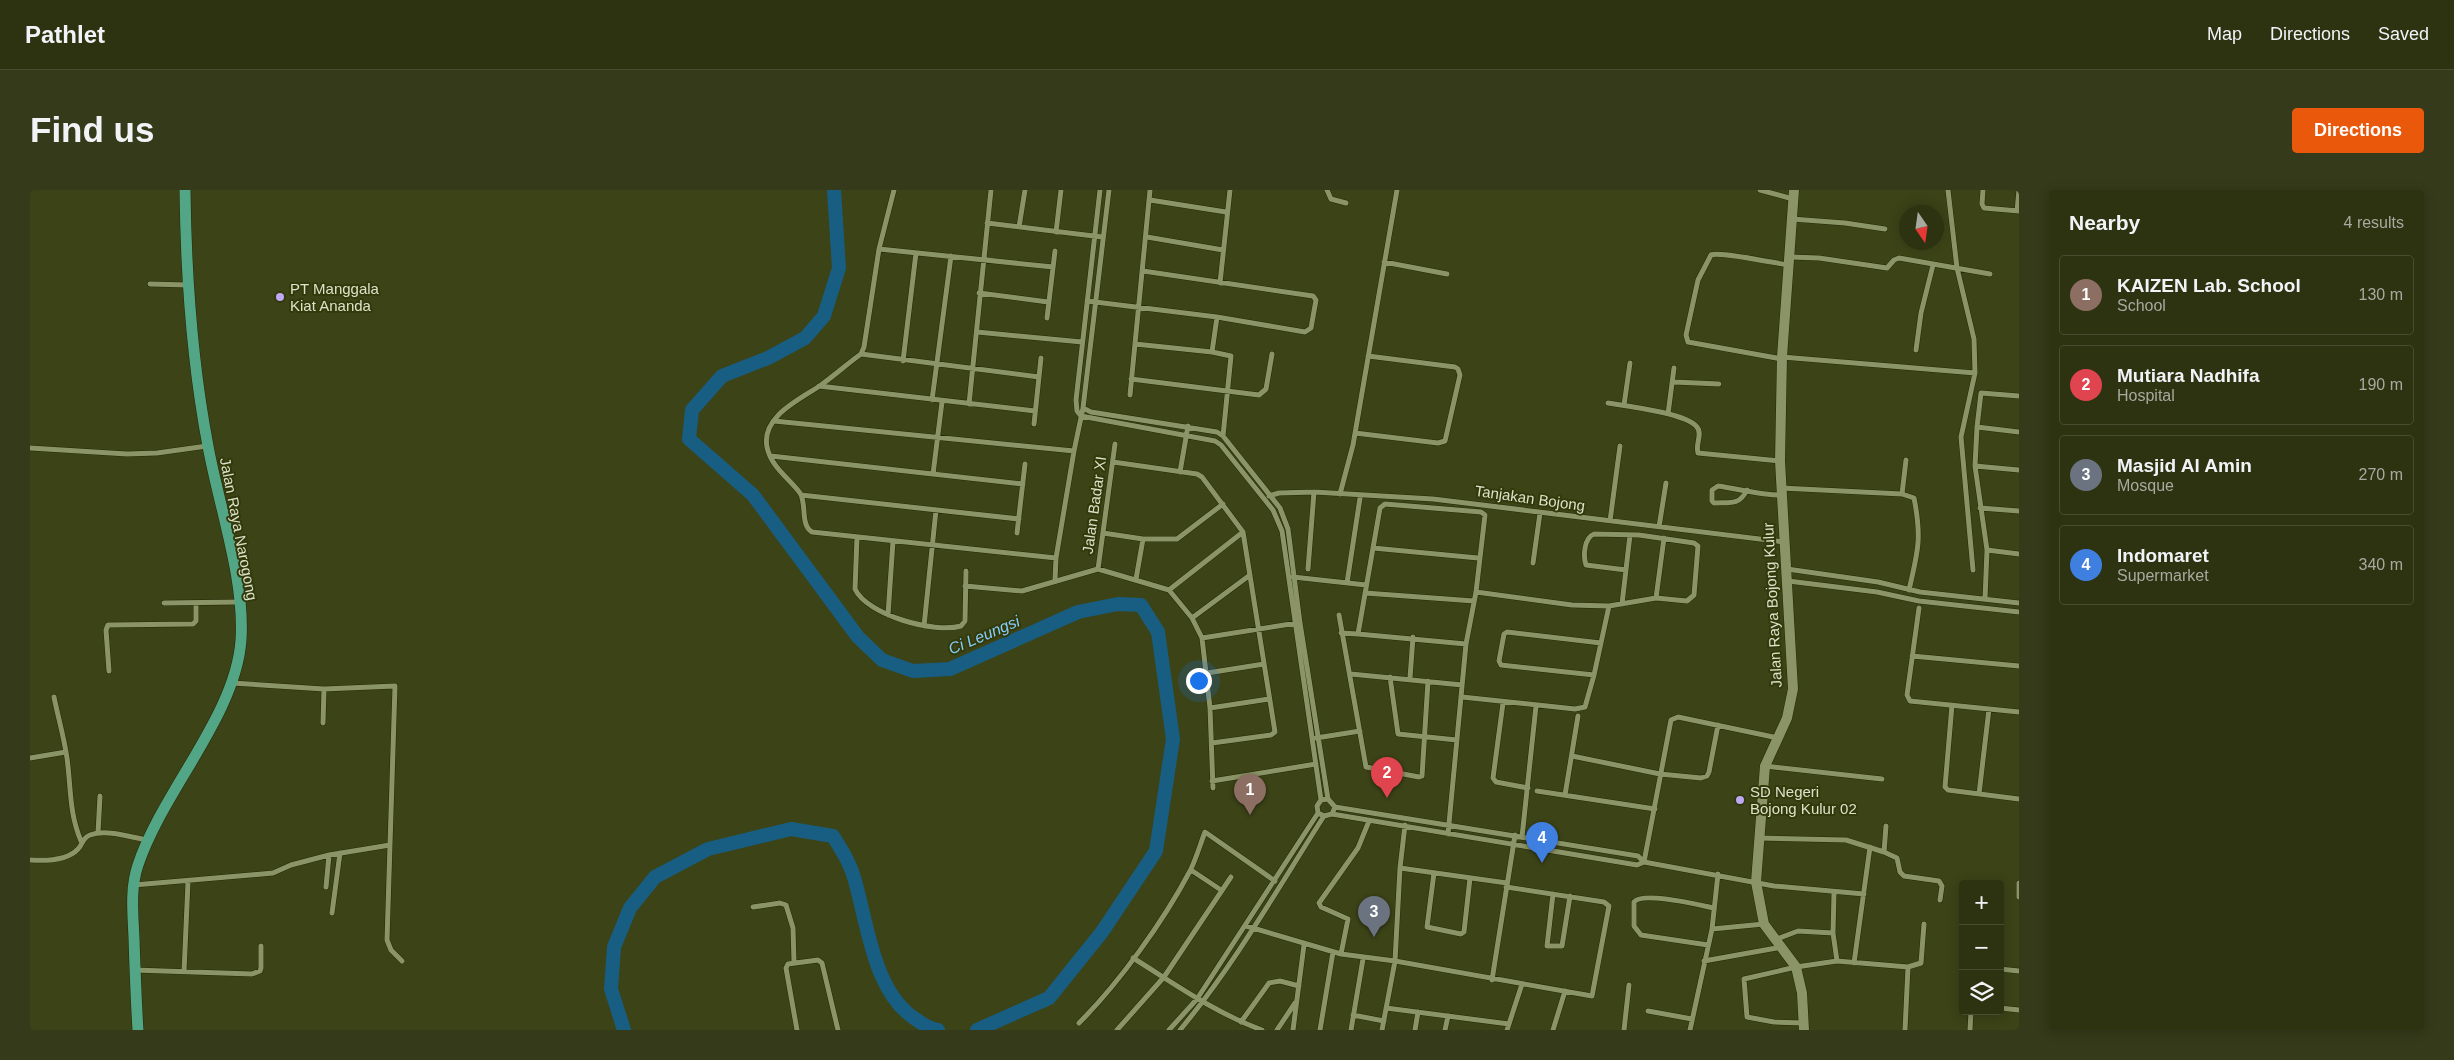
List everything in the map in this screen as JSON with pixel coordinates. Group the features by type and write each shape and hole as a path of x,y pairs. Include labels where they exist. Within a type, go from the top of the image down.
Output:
{"main road":[{"name":"Jalan Raya Narogong","path":"138,1030 134,970 134,885 147,840 232,683 241,638 239,602 232,554 208,446 194,358 185,190"},
{"name":"Jalan Raya Bojong Kulur","path":"1764,924 1756,882 1764,766 1779,738 1792,703 1793,688 1787,598 1788,581 1780,492 1780,461 1782,358 1794,195"},
{"path":"1764,924 1796,967 1802,993 1804,1026"}],"street":[{"path":"894,190 879,249 866,341 860,354 788,407 774,421 767,436 771,456 776,467 801,495 809,530 816,533 1056,558"},
{"path":"968,404 977,332 982,260 990,190"},
{"path":"1019,227 1025,190"},
{"path":"1056,232 1061,190"},
{"path":"1081,416 1076,406 1100,190"},
{"path":"1055,580 1056,558 1083,408 1109,190"},
{"path":"1130,395 1147,237 1150,190"},
{"path":"1220,283 1226,212 1230,190"},
{"path":"1327,190 1331,198 1346,203"},
{"path":"1340,494 1355,433 1397,190"},
{"path":"1760,190 1794,195"},
{"path":"1948,190 1957,268 1974,339 1975,373 1961,437 1973,570"},
{"path":"1983,190 1982,204 1984,208 2018,211 2018,190"},
{"path":"1150,200 1226,212"},
{"path":"1792,219 1845,223 1885,229"},
{"path":"987,223 1102,237"},
{"path":"1147,237 1223,250"},
{"path":"879,249 1053,267"},
{"path":"1047,318 1055,251"},
{"path":"903,361 916,253"},
{"path":"1975,373 1782,358 1688,342 1686,336 1698,280 1711,255 1715,253 1750,260 1789,261 1819,258 1887,268 1894,260 1899,258 1990,274"},
{"path":"932,400 951,256"},
{"path":"1384,262 1447,274"},
{"path":"1916,350 1921,313 1933,265"},
{"path":"1087,301 1217,317 1307,332 1311,328 1316,300 1310,295 1143,271"},
{"path":"150,284 189,285"},
{"path":"979,293 1048,302"},
{"path":"1212,352 1217,317"},
{"path":"977,332 1082,342"},
{"path":"1135,344 1212,352 1232,357 1223,436"},
{"path":"860,354 1039,377"},
{"path":"1131,379 1229,392 1263,394 1266,389 1272,354"},
{"path":"1355,433 1438,443 1445,442 1460,375 1455,367 1368,356"},
{"path":"1034,424 1041,358"},
{"path":"1624,405 1630,363"},
{"path":"1668,414 1674,382 1674,368"},
{"path":"1674,382 1719,384"},
{"path":"819,386 942,402 1036,411"},
{"path":"1985,599 1987,550 1975,466 1981,393 2019,396"},
{"path":"933,474 942,402"},
{"path":"1608,403 1668,414 1691,423 1698,428 1696,448 1698,453 1780,461"},
{"path":"1083,408 1091,412 1210,430 1223,436 1280,508 1288,529 1295,576 1297,623"},
{"path":"1081,416 1186,436 1207,438 1221,445 1273,510 1282,531 1315,738 1328,799 1334,807 1638,856 1644,862"},
{"path":"774,421 1074,451"},
{"path":"1180,472 1188,426"},
{"path":"1977,427 2019,432"},
{"name":"Jalan Badar XI","path":"1098,569 1115,444"},
{"path":"30,448 127,454 157,453 208,446"},
{"path":"1610,521 1620,446"},
{"path":"771,456 1023,484"},
{"path":"1902,494 1906,460"},
{"path":"1112,462 1202,477 1243,532 1274,730 1273,734 1212,743"},
{"path":"1017,533 1025,464"},
{"path":"1975,466 2019,470"},
{"path":"1659,527 1666,483"},
{"path":"1747,490 1743,498 1736,502 1714,503 1712,501 1712,490 1718,486 1780,492 1902,494 1914,498 1920,528 1919,549 1909,590"},
{"path":"1308,570 1314,492"},
{"name":"Tanjakan Bojong","path":"1270,495 1314,492 1488,504 1540,513 1785,542"},
{"path":"801,495 1019,519"},
{"path":"1265,500 1270,495"},
{"path":"1347,583 1360,498"},
{"path":"1103,533 1166,541 1177,539 1223,504"},
{"path":"1358,634 1380,508 1385,504 1481,512 1485,515 1486,520 1478,558 1476,592 1466,644 1448,834"},
{"path":"1980,508 2019,511"},
{"path":"924,626 934,545 936,510"},
{"path":"1533,563 1540,513"},
{"path":"1169,590 1243,532"},
{"path":"1476,592 1572,605 1609,606 1656,598 1683,601 1694,596 1698,546 1694,543 1664,538 1630,535 1594,534 1587,540 1586,566 1626,570"},
{"path":"1622,604 1630,535"},
{"path":"857,537 855,589 872,608 924,626 956,628 964,624 966,570"},
{"path":"1656,598 1664,538"},
{"path":"1136,579 1142,539"},
{"path":"888,615 893,541"},
{"path":"1373,548 1478,558"},
{"path":"1987,550 2019,554"},
{"path":"965,586 1022,591 1098,569 1169,590 1192,618 1202,638 1210,708 1212,781 1214,788"},
{"path":"1787,569 1878,582 1920,592 2019,603"},
{"path":"1192,618 1250,575"},
{"path":"1288,577 1295,576 1366,585"},
{"path":"1788,581 1877,592 1919,601 2019,612"},
{"path":"1919,601 1920,592"},
{"path":"1365,593 1474,601"},
{"path":"164,604 239,602"},
{"path":"109,671 106,626 114,624 193,624 196,621 196,603"},
{"path":"1462,697 1503,703 1582,709 1587,704 1609,606"},
{"path":"1919,608 1907,696 1910,701 2019,712"},
{"path":"1339,615 1366,767 1422,776 1428,681"},
{"path":"1202,638 1297,623"},
{"path":"1594,676 1501,665 1499,661 1504,634 1507,632 1601,643"},
{"path":"1341,633 1413,637 1466,644"},
{"path":"1410,678 1413,637"},
{"path":"1912,656 2019,666"},
{"path":"1207,673 1264,664"},
{"path":"1351,674 1410,678 1462,685"},
{"path":"1390,677 1396,732 1401,735 1457,740"},
{"path":"232,683 324,689 395,686 387,940 391,950 402,961"},
{"path":"323,723 324,689"},
{"path":"54,697 66,752 71,808 81,841"},
{"path":"1210,708 1269,699"},
{"path":"1503,703 1493,778 1496,782 1528,788"},
{"path":"1952,705 1945,787 1948,790 2019,800"},
{"path":"1522,837 1536,706"},
{"path":"1979,794 1989,710"},
{"path":"1565,795 1578,716"},
{"path":"1644,862 1671,720 1678,717 1779,738"},
{"path":"1572,756 1660,774 1701,778 1707,776 1718,725"},
{"path":"1315,738 1360,731"},
{"path":"1315,738 1316,764 1321,800 1317,806 1321,814"},
{"path":"30,758 66,752"},
{"path":"1212,781 1316,764"},
{"path":"1764,766 1882,779"},
{"path":"1537,791 1655,809"},
{"path":"98,833 100,796"},
{"path":"1321,800 1328,799"},
{"path":"1332,814 1334,807"},
{"path":"1321,814 1332,814 1636,865 1644,862 1756,882 1834,893 1864,894"},
{"path":"1181,1030 1275,881 1321,814"},
{"path":"1169,1030 1200,1000 1252,929 1321,814"},
{"path":"1382,1030 1395,961 1400,868 1406,819"},
{"path":"1341,954 1348,919 1320,907 1319,903 1358,848 1368,821"},
{"path":"1884,852 1886,826"},
{"path":"1079,1024 1099,1003 1173,901 1191,870 1205,832 1275,881"},
{"path":"30,860 60,858 76,851 81,841 98,833 118,834 147,840"},
{"path":"1492,980 1515,835"},
{"path":"1758,838 1846,840 1870,847 1897,858 1900,872 1904,876 1940,881 1942,886 1940,900"},
{"path":"134,885 188,882 273,873 291,865 329,855 390,845"},
{"path":"1854,963 1870,847"},
{"path":"332,913 340,854"},
{"path":"326,887 329,855"},
{"path":"1246,926 1304,945 1363,959 1395,961 1492,980 1592,995 1610,909 1604,902 1470,878 1400,868"},
{"path":"1191,870 1221,890"},
{"path":"1434,873 1427,927 1461,934 1464,932 1470,878"},
{"path":"1690,1030 1712,929 1718,874"},
{"path":"1117,1030 1164,977 1231,877"},
{"path":"184,972 188,882"},
{"path":"2019,883 2019,898"},
{"path":"1834,893 1834,933 1837,961"},
{"path":"1553,894 1545,943 1547,946 1562,946 1570,896"},
{"path":"1708,945 1641,935 1634,926 1634,902 1643,897 1714,908"},
{"path":"753,907 780,903 786,905 793,928 794,962"},
{"path":"1712,929 1764,924"},
{"path":"1804,1026 1747,1016 1744,979 1796,967 1837,961 1908,967 1921,963 1924,924"},
{"path":"1704,962 1780,943 1793,932 1834,933"},
{"path":"1293,1030 1304,945"},
{"path":"134,970 257,973 261,968 261,946"},
{"path":"1320,1030 1332,952"},
{"path":"1133,958 1200,1000 1241,1022 1262,1030"},
{"path":"797,1030 786,965 816,959 822,963 838,1030"},
{"path":"1351,1030 1363,959"},
{"path":"1905,1030 1908,967"},
{"path":"2004,969 2019,971"},
{"path":"1241,1022 1269,983 1280,981 1299,986"},
{"path":"1507,1030 1522,984"},
{"path":"1624,1030 1629,985"},
{"path":"1553,1030 1565,991"},
{"path":"1277,1030 1296,1001"},
{"path":"1386,1008 1509,1024"},
{"path":"2004,1008 2019,1010"},
{"path":"1648,1011 1692,1019"},
{"path":"1415,1030 1418,1012"},
{"path":"1354,1015 1384,1021"},
{"path":"1970,1030 1971,1015"},
{"path":"1445,1030 1448,1016"}],"waterway":[{"name":"Ci Leungsi","path":"834,190 839,268 824,316 805,338 768,358 722,376 692,410 689,439 753,495 858,637 882,660 913,671 950,669 1078,612 1118,604 1141,605 1158,632 1173,739 1156,851 1102,932 1049,998 977,1030"},
{"name":"Ci Leungsi","path":"624,1030 611,989 614,947 630,908 655,877 708,849 791,829 833,836 851,869 875,958 891,994 917,1020 932,1029 938,1030"}],"place":[{"name":"PT Manggala Kiat Ananda","path":"280,297"},
{"name":"Mutiara Nadhifa","path":"1387,798"},
{"name":"SD Negeri Bojong Kulur 02","path":"1740,800"},
{"name":"KAIZEN Lab. School","path":"1250,815"},
{"name":"Indomaret","path":"1542,863"},
{"name":"Masjid Al Amin","path":"1374,937"}]}
